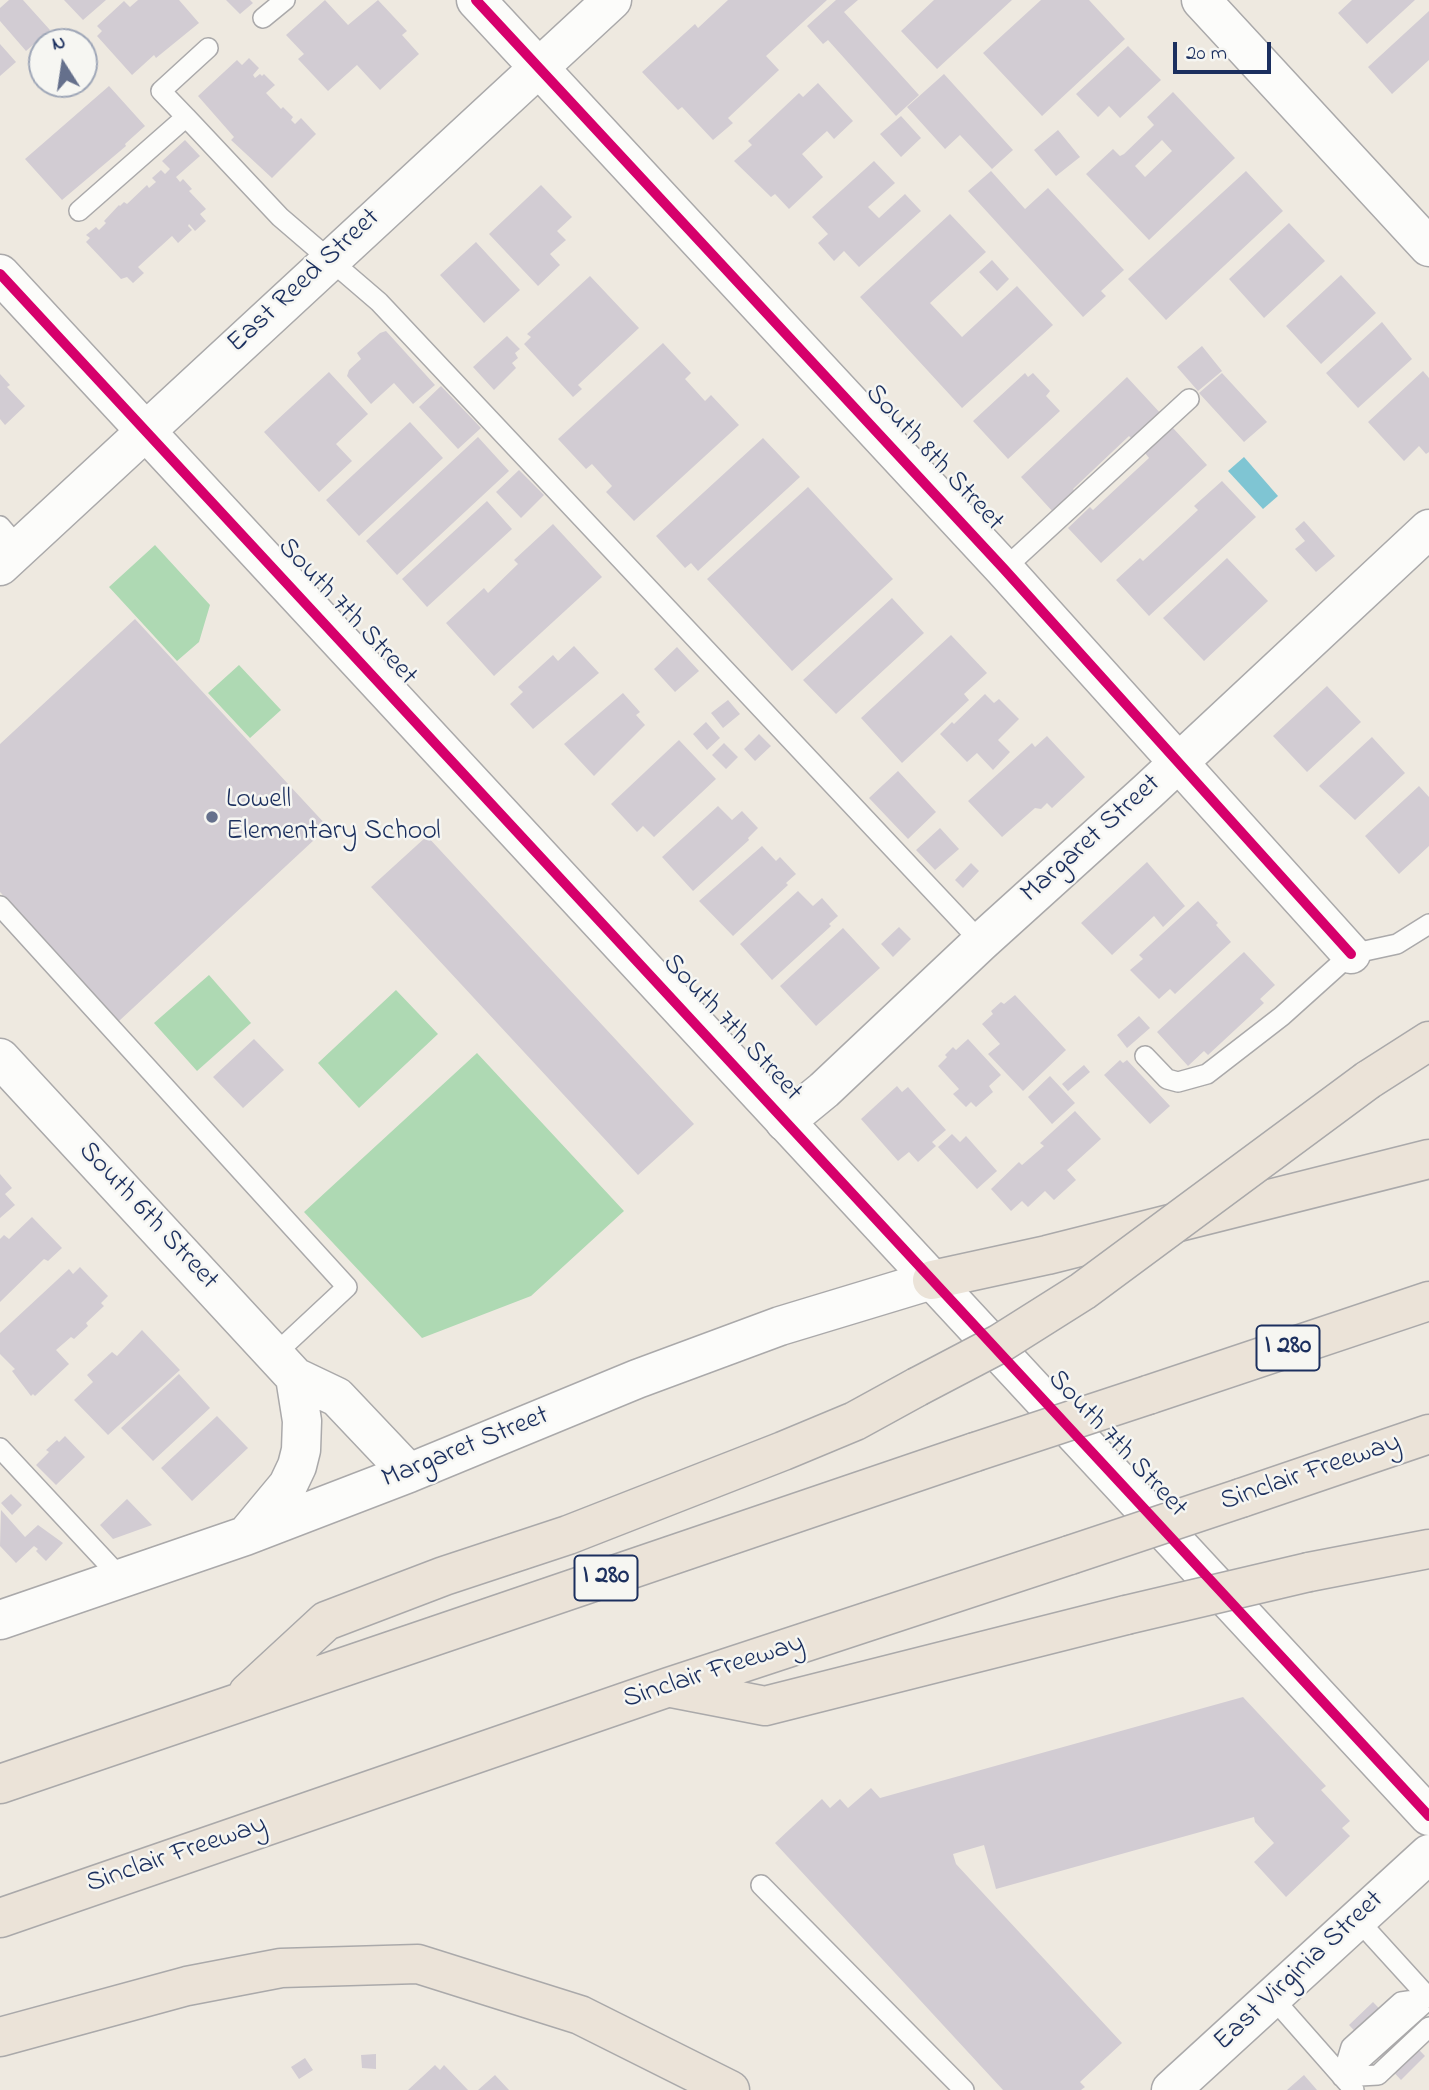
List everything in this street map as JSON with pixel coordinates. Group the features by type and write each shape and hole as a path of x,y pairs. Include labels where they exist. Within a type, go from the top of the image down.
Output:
{"highway":[{"path":"237,1703 326,1621 443,1576 568,1535 783,1451 855,1421 999,1345 1083,1291 1368,1080 1429,1041"},
{"path":"932,1280 1047,1255 1429,1159"},
{"name":"I 280","path":"0,1784 975,1452 1429,1301"},
{"name":"Sinclair Freeway","path":"0,1917 670,1687 1429,1434"},
{"path":"670,1687 765,1706 1126,1615 1309,1572 1429,1549"},
{"path":"0,2037 187,1986 281,1968 418,1964 580,2015 714,2081 743,2090"}],"street":[{"name":"South 8th Street","path":"476,0 1004,569 1351,954"},
{"name":"East Reed Street","path":"6,547 146,430 612,0"},
{"path":"1201,0 1429,247"},
{"name":"South 7th Street","path":"0,274 1429,1816"},
{"name":"Margaret Street","path":"785,1122 824,1090 1429,529"},
{"name":"South 6th Street","path":"0,1058 284,1366 337,1397 409,1473"},
{"name":"Margaret Street","path":"0,1620 246,1536 722,1347 780,1326 932,1280"},
{"path":"246,1536 288,1485 301,1450 302,1421 284,1366"},
{"name":"East Virginia Street","path":"1171,2090 1429,1854"}],"lane":[{"path":"263,18 285,0"},
{"path":"208,48 161,91 280,217 379,302 981,942"},
{"path":"79,211 186,117"},
{"path":"1004,569 1189,399"},
{"path":"0,906 346,1287 284,1366"},
{"path":"1145,1056 1167,1079 1178,1082 1207,1074 1282,1016 1351,954 1397,944 1429,924"},
{"path":"0,1448 122,1579"},
{"path":"761,1885 964,2090"},
{"path":"1357,1919 1429,1998"},
{"path":"1272,1997 1348,2083"},
{"path":"1348,2083 1351,2047 1401,2001 1429,1998"},
{"path":"1348,2083 1378,2075 1429,2027"}],"green space":[{"path":"155,545 210,605 199,642 177,661 109,587"},
{"path":"239,665 281,710 250,738 208,693"},
{"path":"209,975 251,1023 197,1071 154,1023"},
{"path":"396,990 438,1034 359,1108 318,1063"},
{"path":"477,1053 624,1211 531,1296 422,1338 304,1212"}],"water":[{"path":"1244,457 1278,496 1263,509 1228,471"}],"building":[{"path":"9,0 23,0 48,28 28,28 26,51 0,21 0,8"},
{"path":"64,0 106,0 83,20"},
{"path":"138,0 179,0 199,23 156,58 154,55 132,75 98,37 102,31 97,26 124,1 130,7"},
{"path":"226,0 250,0 253,3 240,14"},
{"path":"325,0 348,25 378,0 407,31 402,35 419,54 380,90 357,65 328,91 298,59 304,54 286,35"},
{"path":"728,0 827,0 766,56 779,70 728,118 733,123 713,140 682,107 678,110 642,72 695,24 698,28"},
{"path":"836,0 858,0 844,12 919,95 896,116 828,40 823,44 807,26"},
{"path":"934,0 1012,0 937,69 901,31"},
{"path":"1041,0 1089,0 1125,39 1042,116 983,53"},
{"path":"1352,0 1415,0 1367,44 1338,13"},
{"path":"1429,11 1429,60 1392,94 1368,67"},
{"path":"0,44 16,62 0,76"},
{"path":"1128,46 1161,80 1120,118 1109,106 1098,117 1076,94"},
{"path":"249,58 259,68 253,75 255,78 264,74 275,85 266,93 293,117 291,120 295,124 301,118 316,134 272,178 231,140 234,137 198,96 237,60 242,65"},
{"path":"944,74 1013,150 992,169 960,135 945,149 907,107"},
{"path":"818,83 853,121 834,139 827,131 802,154 823,177 789,209 775,194 771,197 734,161 752,145 748,141 799,93 803,97"},
{"path":"109,86 145,126 125,144 126,146 62,200 25,159"},
{"path":"1173,92 1235,158 1149,240 1086,174 1113,149 1120,156 1124,154 1154,125 1147,117","holes":["1162,140 1172,151 1145,177 1135,166"]},
{"path":"901,116 921,138 901,157 880,134"},
{"path":"1058,130 1080,157 1056,176 1034,150"},
{"path":"185,140 200,156 176,177 180,182 183,179 192,189 189,191 206,209 200,214 206,221 195,231 189,224 192,230 178,243 172,236 138,267 144,273 133,283 127,277 121,279 86,242 90,238 86,235 96,227 99,230 119,205 124,202 127,204 147,185 149,188 156,182 152,178 161,170 165,174 170,169 162,161"},
{"path":"874,161 895,183 868,207 879,218 905,194 921,211 859,267 844,251 834,261 818,243 828,234 812,217"},
{"path":"991,171 1025,209 1048,188 1124,270 1101,291 1106,296 1083,317 968,191"},
{"path":"1246,171 1283,211 1166,320 1128,279"},
{"path":"541,185 572,217 557,231 566,240 550,254 560,265 538,286 489,234"},
{"path":"950,214 986,252 930,303 962,337 1017,286 1053,325 962,408 860,297"},
{"path":"1289,223 1325,261 1264,318 1229,279"},
{"path":"476,242 520,290 484,323 440,275"},
{"path":"992,260 1009,279 997,291 979,272"},
{"path":"1341,275 1376,313 1321,364 1286,326"},
{"path":"590,276 639,328 578,385 582,389 573,397 524,344 531,337 527,334"},
{"path":"1382,322 1412,359 1358,408 1326,373"},
{"path":"386,331 435,385 413,404 394,383 371,404 347,376 349,370 361,359 357,353"},
{"path":"507,336 520,349 515,353 518,358 512,363 516,368 494,390 473,367"},
{"path":"663,343 691,373 685,379 705,401 711,395 739,425 634,521 606,492 612,486 592,464 586,469 558,439"},
{"path":"1202,346 1222,371 1198,391 1177,367"},
{"path":"1423,371 1429,378 1429,452 1426,454 1419,446 1404,461 1368,422"},
{"path":"329,372 368,414 336,444 352,461 319,492 264,432"},
{"path":"1025,373 1028,377 1033,373 1050,391 1046,396 1060,411 1008,459 973,421"},
{"path":"1222,373 1267,422 1244,442 1199,393"},
{"path":"0,374 10,385 7,387 25,406 5,425 0,419"},
{"path":"1127,377 1162,415 1134,441 1129,436 1073,489 1076,492 1054,513 1021,477"},
{"path":"441,386 481,428 458,449 419,407"},
{"path":"410,422 443,458 359,536 326,500"},
{"path":"1173,428 1207,465 1101,563 1068,528 1090,507 1093,510 1149,458 1145,453"},
{"path":"478,437 509,471 397,575 366,541"},
{"path":"763,438 800,477 698,571 691,563 685,568 656,536"},
{"path":"519,470 544,495 521,518 496,492"},
{"path":"1222,481 1256,517 1149,616 1116,580 1140,558 1143,561 1198,510 1194,506"},
{"path":"808,487 893,579 792,671 707,579"},
{"path":"487,501 512,529 427,607 402,579"},
{"path":"1304,521 1335,556 1316,572 1295,549 1305,541 1295,529"},
{"path":"553,524 602,577 494,676 446,623 484,588 488,593 518,564 514,560"},
{"path":"1227,558 1268,601 1204,661 1163,618"},
{"path":"892,598 924,633 836,714 803,680"},
{"path":"135,619 328,827 119,1021 0,892 0,744"},
{"path":"951,635 987,673 964,694 969,700 902,763 861,718"},
{"path":"574,646 599,673 533,729 510,704 523,692 518,687 553,655 558,661"},
{"path":"677,647 699,671 675,692 654,669"},
{"path":"1327,686 1361,722 1307,772 1273,736"},
{"path":"623,693 640,712 636,715 645,725 594,776 564,744"},
{"path":"985,694 994,703 999,699 1019,719 998,740 1010,752 993,770 977,753 967,762 940,734"},
{"path":"728,700 740,714 723,728 711,713"},
{"path":"706,722 720,738 707,750 693,734"},
{"path":"759,734 771,746 755,761 744,749"},
{"path":"1047,736 1085,777 1052,808 1047,803 1041,809 1035,808 1002,837 968,801 1032,743 1035,747"},
{"path":"1372,737 1405,773 1355,820 1319,786"},
{"path":"679,740 716,779 654,837 643,826 637,832 611,804"},
{"path":"724,743 738,757 726,769 712,755"},
{"path":"898,771 936,812 908,839 869,798"},
{"path":"1419,786 1429,797 1429,846 1399,874 1365,836"},
{"path":"718,806 732,820 742,811 758,828 749,840 693,891 662,857"},
{"path":"940,828 959,849 935,870 916,850"},
{"path":"427,836 694,1124 638,1175 371,887"},
{"path":"762,846 776,861 780,857 796,874 786,883 788,885 733,936 699,901"},
{"path":"1147,862 1185,906 1163,927 1154,916 1112,955 1081,923"},
{"path":"971,863 979,871 963,888 955,880"},
{"path":"798,891 813,906 822,898 838,916 829,924 831,926 772,980 740,944"},
{"path":"1198,901 1231,942 1175,994 1170,989 1159,999 1130,970 1143,959 1139,955"},
{"path":"899,927 911,939 893,957 881,944"},
{"path":"843,928 880,968 816,1026 780,986"},
{"path":"1244,952 1275,985 1260,999 1264,1003 1208,1055 1204,1051 1188,1066 1157,1032"},
{"path":"1015,995 1066,1050 1023,1091 988,1054 1000,1044 982,1024 1001,1002 1004,1004"},
{"path":"1139,1016 1150,1028 1127,1048 1117,1035"},
{"path":"254,1039 284,1070 243,1108 213,1077"},
{"path":"968,1039 1001,1075 989,1086 993,1092 976,1107 971,1102 966,1107 953,1094 959,1089 938,1066 953,1047 956,1050"},
{"path":"1120,1060 1123,1063 1127,1060 1170,1106 1150,1124 1104,1075"},
{"path":"1084,1065 1090,1072 1068,1091 1062,1084"},
{"path":"1050,1076 1075,1103 1052,1124 1028,1097"},
{"path":"897,1086 902,1092 908,1087 946,1130 932,1142 936,1146 918,1162 909,1152 898,1161 861,1119"},
{"path":"1075,1111 1101,1139 1067,1170 1076,1180 1054,1200 1045,1191 1028,1207 1022,1201 1011,1211 991,1189 1019,1162 1022,1165 1044,1146 1040,1143"},
{"path":"952,1134 960,1142 966,1136 997,1171 977,1189 938,1147"},
{"path":"0,1174 12,1188 5,1194 15,1205 0,1218"},
{"path":"32,1217 62,1248 48,1261 44,1259 0,1302 0,1239 4,1235 9,1239"},
{"path":"80,1267 108,1296 101,1303 104,1306 86,1323 88,1326 56,1350 69,1364 35,1396 31,1396 12,1371 15,1369 0,1354 0,1333 69,1269 73,1274"},
{"path":"142,1330 180,1370 108,1435 74,1400 93,1382 87,1375 112,1352 117,1356"},
{"path":"179,1374 210,1408 153,1461 121,1428"},
{"path":"217,1416 248,1448 192,1501 161,1468"},
{"path":"65,1436 85,1457 56,1485 36,1465 49,1452 46,1450"},
{"path":"11,1494 22,1505 12,1515 1,1503"},
{"path":"127,1499 152,1525 113,1539 100,1525"},
{"path":"1,1510 25,1537 38,1525 63,1543 46,1561 34,1546 16,1563 0,1546"},
{"path":"1243,1697 1326,1786 1321,1790 1350,1821 1342,1828 1350,1836 1286,1897 1254,1862 1274,1843 1255,1822 1254,1817 996,1889 984,1845 953,1854 956,1864 1122,2043 1080,2082 1085,2087 1081,2090 1003,2090 775,1843 822,1799 830,1808 840,1799 848,1808 871,1788 880,1798"},
{"path":"1373,2002 1425,2056 1401,2080 1349,2025"},
{"path":"376,2054 376,2069 362,2068 361,2055"},
{"path":"305,2058 313,2070 299,2079 291,2067"},
{"path":"435,2065 440,2070 444,2065 468,2090 408,2090"},
{"path":"495,2075 509,2090 478,2090"},
{"path":"1304,2075 1317,2090 1287,2090"}],"cycle path":[{"path":"476,0 1004,569 1351,954"},
{"path":"0,274 1429,1816"}],"place":[{"name":"Lowell Elementary School","path":"212,817"}]}
